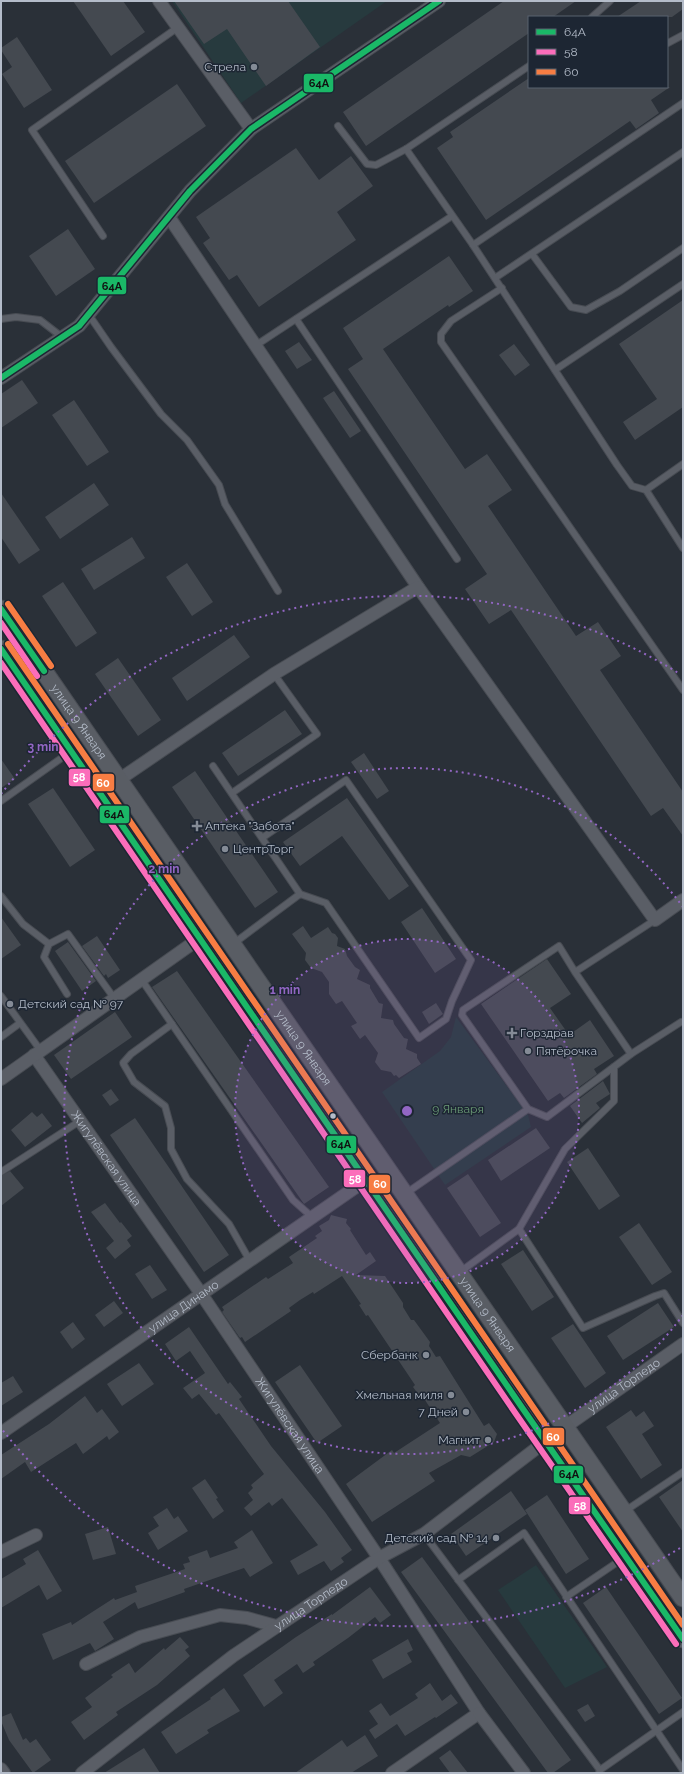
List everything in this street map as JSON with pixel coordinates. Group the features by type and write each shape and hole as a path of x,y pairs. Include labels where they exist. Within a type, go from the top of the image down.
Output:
{"main road":[{"name":"улица 9 Января","path":"1,609 120,779 682,1596"},
{"name":"улица 9 Января","path":"1,649 683,1639"},
{"path":"546,1441 565,1427"}],"street":[{"path":"159,1 251,129"},
{"path":"1,378 79,326 190,191 251,129 440,1"},
{"path":"169,217 418,587 655,920 683,900"},
{"path":"120,779 274,674 418,587"},
{"path":"1,1079 200,938"},
{"name":"Жигулёвская улица","path":"38,1053 80,1121 202,1295 379,1558 479,1713 524,1773"},
{"name":"улица Динамо","path":"3,1428 202,1295 366,1180"},
{"name":"улица Торпедо","path":"565,1427 683,1344"},
{"name":"улица Торпедо","path":"82,1773 233,1656 379,1558 424,1534 546,1441"},
{"path":"1,1552 36,1535"},
{"path":"86,1664 140,1637 220,1615 247,1618 276,1626"},
{"path":"392,1773 409,1768 479,1713"},
{"path":"1,1769 4,1773"}],"lane":[{"path":"593,16 610,1"},
{"path":"103,236 32,130 177,28"},
{"path":"668,43 683,35"},
{"path":"338,126 367,164 376,165 406,148 528,67"},
{"path":"473,245 683,103"},
{"path":"406,148 502,288 632,486 646,490 683,548"},
{"path":"495,278 683,152"},
{"path":"255,346 452,216"},
{"path":"532,254 571,307 586,310 620,291 683,248"},
{"path":"555,370 683,284"},
{"path":"502,288 451,321 441,334 441,342 683,690"},
{"path":"89,315 152,402 187,440 219,485 225,504 278,591"},
{"path":"1,319 16,317 40,320 62,337"},
{"path":"296,319 457,559"},
{"path":"646,490 683,464"},
{"path":"232,793 317,734 274,674"},
{"path":"1,801 71,751"},
{"path":"213,766 300,894 326,903 419,1038 446,1018 452,1001 471,960 346,780 262,838"},
{"path":"233,944 300,894"},
{"path":"1,896 22,924 49,944"},
{"path":"575,972 655,920"},
{"path":"67,994 44,957 49,944 68,934 114,998"},
{"path":"631,1054 559,946 463,1010 462,1016 528,1109 547,1117 631,1054 681,1022"},
{"path":"141,979 293,1200 312,1217"},
{"path":"1,996 20,1023 38,1053"},
{"path":"1,1037 20,1023"},
{"path":"172,1024 131,1054 123,1062 134,1082 165,1106 171,1128 171,1149 187,1178 228,1224 250,1261"},
{"path":"460,1272 520,1229 565,1149 614,1101 614,1067"},
{"path":"405,1194 528,1109"},
{"path":"1,1172 80,1121"},
{"path":"520,1229 583,1328 664,1293 683,1323"},
{"path":"623,1512 683,1472"},
{"path":"458,1580 524,1533 683,1770"},
{"path":"424,1534 599,1771 683,1712"},
{"path":"566,1596 626,1557"}],"green space":[{"name":"Стрела","path":"172,1 387,1 241,103"},
{"name":"9 Января","path":"456,1017 528,1115 531,1127 445,1185 382,1092 440,1051 451,1037"},
{"path":"536,1565 607,1667 565,1688 498,1590"}],"building":[{"path":"73,1 123,1 145,32 111,56"},
{"path":"174,1 288,1 320,47 266,86 227,29 204,44"},
{"path":"504,1 576,1 554,16 528,16 528,34 366,146 343,112"},
{"path":"641,1 683,1 683,9 672,17 618,16"},
{"path":"17,37 52,90 24,108 2,74 12,67 1,48"},
{"path":"528,79 528,88 670,87 651,100 659,113 636,129 630,121 486,220 437,148 453,137 450,132"},
{"path":"177,84 206,126 94,203 65,161"},
{"path":"296,148 319,180 351,156 373,186 337,212 356,240 259,307 237,275 229,280 203,243 210,238 196,217"},
{"path":"68,229 95,269 56,296 29,256"},
{"path":"449,256 473,291 449,307 448,305 383,349 465,469 487,454 512,490 488,506 576,636 598,622 621,656 600,670 683,792 683,836 663,808 651,816 511,610 489,624 465,589 487,574 348,369 363,359 343,328"},
{"path":"683,300 683,407 635,440 623,422 657,399 619,344"},
{"path":"299,342 312,360 297,369 285,351"},
{"path":"514,344 530,365 515,376 499,355"},
{"path":"22,380 38,403 1,428 1,394"},
{"path":"334,391 361,431 350,438 323,398"},
{"path":"74,400 109,452 87,466 52,415"},
{"path":"94,483 109,505 60,539 45,517"},
{"path":"1,493 40,550 19,564 1,537"},
{"path":"132,537 145,558 94,590 81,569"},
{"path":"187,563 213,602 192,616 166,577"},
{"path":"63,582 97,633 76,647 42,596"},
{"path":"234,635 250,657 187,701 172,678"},
{"path":"118,658 161,720 138,736 95,674"},
{"path":"285,710 302,734 238,776 222,753"},
{"path":"364,753 389,791 377,799 351,762"},
{"path":"1,759 15,779 1,788"},
{"path":"195,771 278,892 255,908 172,787"},
{"path":"53,788 95,850 70,867 28,804"},
{"path":"347,798 409,886 389,900 342,836 300,866 283,842"},
{"path":"422,908 456,959 435,973 401,922"},
{"path":"1,917 21,945 1,959"},
{"path":"303,926 311,938 328,927 332,933 335,934 338,938 337,946 345,949 347,956 355,967 360,970 357,979 370,985 370,988 379,1003 383,1004 381,1018 393,1020 394,1024 404,1038 408,1039 406,1049 417,1054 417,1058 421,1064 399,1078 396,1075 394,1076 391,1072 381,1070 375,1062 378,1053 365,1035 360,1039 351,1026 357,1023 342,1001 336,1004 329,994 329,982 322,972 311,968 305,960 306,953 292,934"},
{"path":"97,936 120,970 108,978 106,974 104,976 82,946"},
{"path":"68,942 96,981 82,991 55,951"},
{"path":"547,959 571,994 550,1008 569,1035 590,1020 614,1056 594,1069 597,1074 564,1098 560,1093 548,1101 481,1004"},
{"path":"177,971 329,1187 304,1204 152,987"},
{"path":"436,1003 443,1014 429,1024 422,1012"},
{"path":"115,1012 132,1037 71,1079 54,1055"},
{"path":"603,1081 610,1094 596,1103 600,1108 582,1123 570,1106"},
{"path":"111,1089 119,1100 110,1106 102,1095"},
{"path":"32,1112 37,1117 42,1113 52,1126 25,1147 11,1130"},
{"path":"135,1118 229,1255 204,1272 110,1135"},
{"path":"536,1128 550,1148 501,1181 488,1160"},
{"path":"588,1148 620,1196 599,1210 567,1162"},
{"path":"10,1171 24,1188 1,1206 1,1176"},
{"path":"468,1174 501,1223 480,1237 447,1188"},
{"path":"105,1203 132,1236 127,1240 131,1246 115,1259 106,1248 114,1241 91,1212"},
{"path":"331,1215 347,1219 346,1223 366,1255 370,1252 376,1261 356,1275 385,1276 403,1303 403,1307 411,1320 414,1320 430,1342 429,1346 436,1357 440,1356 484,1426 489,1423 497,1434 494,1442 470,1457 461,1455 429,1473 435,1481 372,1522 346,1484 392,1450 394,1453 440,1423 423,1397 421,1398 413,1387 415,1385 368,1315 366,1316 359,1305 361,1304 342,1276 314,1294 313,1292 300,1300 289,1308 291,1311 245,1342 242,1337 240,1338 222,1312 224,1310 222,1307 266,1277 268,1279 293,1263 289,1257 317,1238 315,1236 322,1231 319,1226 329,1220"},
{"path":"639,1223 672,1272 652,1285 619,1237"},
{"path":"523,1250 554,1297 532,1311 501,1264"},
{"path":"150,1265 167,1290 152,1299 135,1274"},
{"path":"114,1301 123,1313 104,1327 95,1315"},
{"path":"658,1303 674,1327 623,1360 607,1336"},
{"path":"73,1322 85,1339 72,1349 60,1332"},
{"path":"573,1324 606,1373 585,1388 551,1338"},
{"path":"189,1327 228,1384 230,1382 242,1397 239,1399 271,1446 325,1512 352,1550 341,1558 344,1562 331,1571 324,1561 298,1575 290,1561 318,1545 282,1498 272,1506 269,1502 251,1516 244,1508 253,1500 248,1493 253,1488 251,1485 264,1474 219,1413 216,1415 199,1394 192,1399 183,1388 205,1373 190,1351 176,1361 165,1344"},
{"path":"139,1363 154,1384 122,1406 107,1384"},
{"path":"300,1365 342,1426 317,1443 275,1382"},
{"path":"13,1376 23,1392 1,1406 1,1383"},
{"path":"85,1396 97,1413 102,1409 119,1432 109,1440 107,1436 83,1454 76,1443 31,1472 25,1462 1,1479 1,1455 49,1424"},
{"path":"631,1410 636,1417 644,1411 654,1426 642,1434 662,1465 641,1479 606,1427"},
{"path":"205,1479 218,1498 216,1499 224,1511 213,1519 192,1488"},
{"path":"683,1480 683,1532 659,1497"},
{"path":"511,1491 527,1514 466,1556 451,1534"},
{"path":"547,1495 589,1559 566,1574 525,1510"},
{"path":"167,1508 174,1519 178,1516 188,1531 158,1550 148,1533 159,1526 153,1517"},
{"path":"108,1527 116,1554 93,1560 85,1534"},
{"path":"252,1530 273,1563 250,1577 244,1568 184,1589 185,1592 138,1609 135,1602 103,1622 114,1639 95,1651 90,1643 53,1660 42,1634 71,1622 72,1625 114,1598 115,1600 137,1592 135,1586 185,1569 183,1564 190,1562 188,1557 207,1550 210,1558 238,1548 234,1542"},
{"path":"38,1550 62,1591 47,1600 39,1585 1,1608 1,1579 26,1564 23,1559"},
{"path":"422,1557 571,1760 553,1773 548,1773 401,1572"},
{"path":"370,1587 391,1615 380,1623 375,1617 313,1662 315,1665 303,1673 297,1664 274,1680 283,1693 264,1707 243,1675 296,1637 332,1615"},
{"path":"606,1587 682,1698 659,1714 583,1603"},
{"path":"180,1637 189,1647 185,1650 190,1656 157,1685 116,1712 118,1715 84,1740 71,1722 92,1707 85,1698 113,1677 111,1675 129,1663 135,1673 164,1648 165,1650"},
{"path":"408,1639 413,1650 407,1653 412,1662 383,1679 372,1660"},
{"path":"430,1683 442,1701 451,1694 458,1703 405,1736 397,1724 375,1739 369,1730 378,1724 369,1711 381,1703 390,1716 418,1698 415,1694"},
{"path":"224,1688 240,1711 207,1730 209,1733 176,1754 161,1732 211,1699 210,1698"},
{"path":"588,1704 595,1716 585,1722 577,1710"},
{"path":"11,1713 23,1740 26,1738 30,1743 36,1739 51,1760 33,1773 9,1740 1,1721 1,1717"},
{"path":"365,1735 378,1756 351,1773 295,1773 342,1740 347,1747"},
{"path":"144,1748 160,1773 104,1773"},
{"path":"450,1750 468,1773 450,1773 439,1758"}],"transit line":[{"name":"64А","path":"1,378 79,326 190,191 251,129 439,1"},
{"name":"60","path":"8,604 51,666"},
{"name":"64А","path":"1,609 44,671"},
{"name":"58","path":"1,623 37,676"},
{"name":"60","path":"8,644 683,1625"},
{"name":"64А","path":"1,649 523,1409 683,1639"},
{"name":"58","path":"1,663 516,1414 676,1644"}],"place":[{"name":"Стрела","path":"254,67"},
{"name":"Аптека \"Забота\"","path":"197,826"},
{"name":"ЦентрТорг","path":"225,849"},
{"name":"Детский сад № 97","path":"10,1004"},
{"name":"Горздрав","path":"512,1033"},
{"name":"Пятёрочка","path":"528,1051"},
{"name":"Сбербанк","path":"426,1355"},
{"name":"Хмельная миля","path":"451,1395"},
{"name":"7 Дней","path":"466,1412"},
{"name":"Магнит","path":"488,1440"},
{"name":"Детский сад № 14","path":"496,1538"}]}
